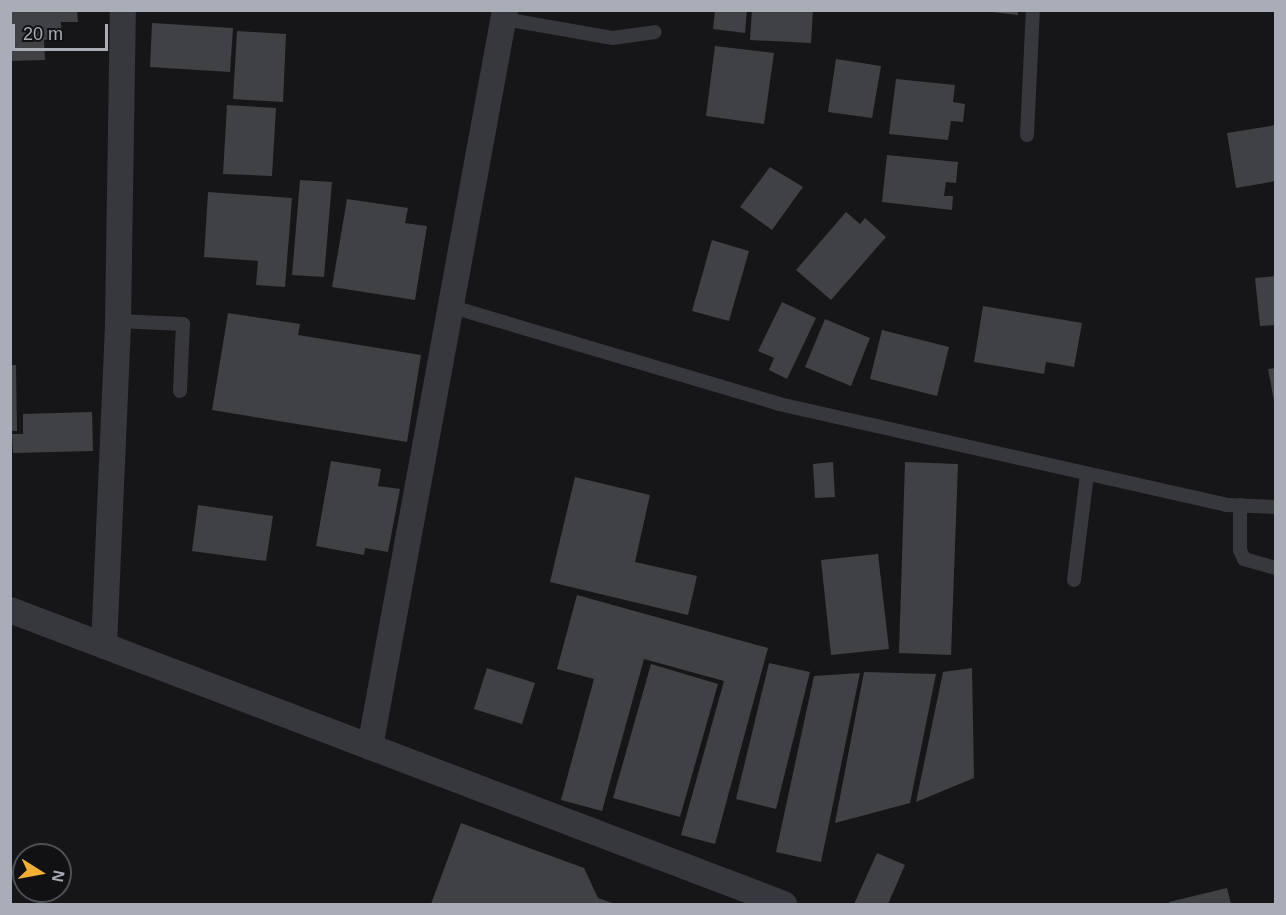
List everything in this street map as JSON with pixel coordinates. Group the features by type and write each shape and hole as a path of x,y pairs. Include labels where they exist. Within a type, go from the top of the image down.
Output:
{"street":[{"path":"104,646 117,321 123,10"},
{"path":"370,747 449,306 505,15"},
{"path":"10,609 784,904"}],"lane":[{"path":"1027,135 1033,10"},
{"path":"505,15 614,38 655,32"},
{"path":"449,306 779,404 1087,474 1240,506 1275,507"},
{"path":"117,321 183,324 180,391"},
{"path":"1074,580 1087,474"},
{"path":"1240,506 1240,550 1244,559 1275,568"}],"building":[{"path":"10,10 77,10 78,22 61,22 62,39 44,40 45,60 10,61"},
{"path":"715,10 747,10 745,33 713,29"},
{"path":"752,10 813,10 811,43 750,40"},
{"path":"974,10 1018,10 1018,15"},
{"path":"152,23 233,28 230,72 150,67"},
{"path":"237,31 286,34 283,102 233,99"},
{"path":"715,46 774,53 764,124 706,116"},
{"path":"836,59 881,66 872,118 828,112"},
{"path":"896,79 955,85 953,102 965,104 963,122 951,121 948,140 889,134"},
{"path":"227,105 276,108 272,176 223,174"},
{"path":"1276,125 1276,181 1236,188 1227,133"},
{"path":"887,155 958,162 956,183 946,182 944,196 953,196 952,210 882,202"},
{"path":"770,167 803,187 772,230 740,207"},
{"path":"300,180 332,182 324,277 292,275"},
{"path":"208,192 292,198 285,287 256,285 258,261 204,257"},
{"path":"347,199 408,208 405,223 427,226 415,300 332,287"},
{"path":"846,212 860,224 865,218 886,237 831,300 796,270"},
{"path":"712,240 749,251 729,321 692,311"},
{"path":"1276,276 1276,325 1260,326 1255,278"},
{"path":"782,302 816,318 787,379 769,370 774,358 758,351"},
{"path":"983,306 1082,323 1074,367 1046,362 1044,374 974,362"},
{"path":"228,313 300,324 298,335 421,355 407,442 212,410"},
{"path":"825,319 870,338 851,386 805,367"},
{"path":"882,330 949,347 937,396 870,379"},
{"path":"10,365 16,365 17,431 10,431"},
{"path":"1276,368 1276,401 1274,401 1268,369"},
{"path":"92,412 93,451 13,453 12,434 23,434 23,414"},
{"path":"331,461 381,469 378,486 400,489 388,552 365,548 364,555 316,546"},
{"path":"833,462 835,497 815,498 813,464"},
{"path":"905,462 958,464 951,655 899,653"},
{"path":"575,477 650,495 635,562 697,576 688,615 550,582"},
{"path":"198,505 273,516 266,561 192,551"},
{"path":"878,554 889,649 831,655 821,560"},
{"path":"577,595 768,648 715,844 681,835 724,681 644,659 602,811 561,800 594,679 557,669"},
{"path":"769,663 810,672 776,809 736,799"},
{"path":"651,664 718,684 680,817 613,798"},
{"path":"487,668 535,683 522,724 474,709"},
{"path":"972,668 974,778 916,802 943,672"},
{"path":"864,672 936,674 910,803 835,823"},
{"path":"860,673 821,862 776,852 814,676"},
{"path":"461,823 584,868 598,898 615,904 431,904"},
{"path":"877,853 905,865 888,904 854,904"},
{"path":"1227,888 1231,904 1170,904 1169,902"}]}
